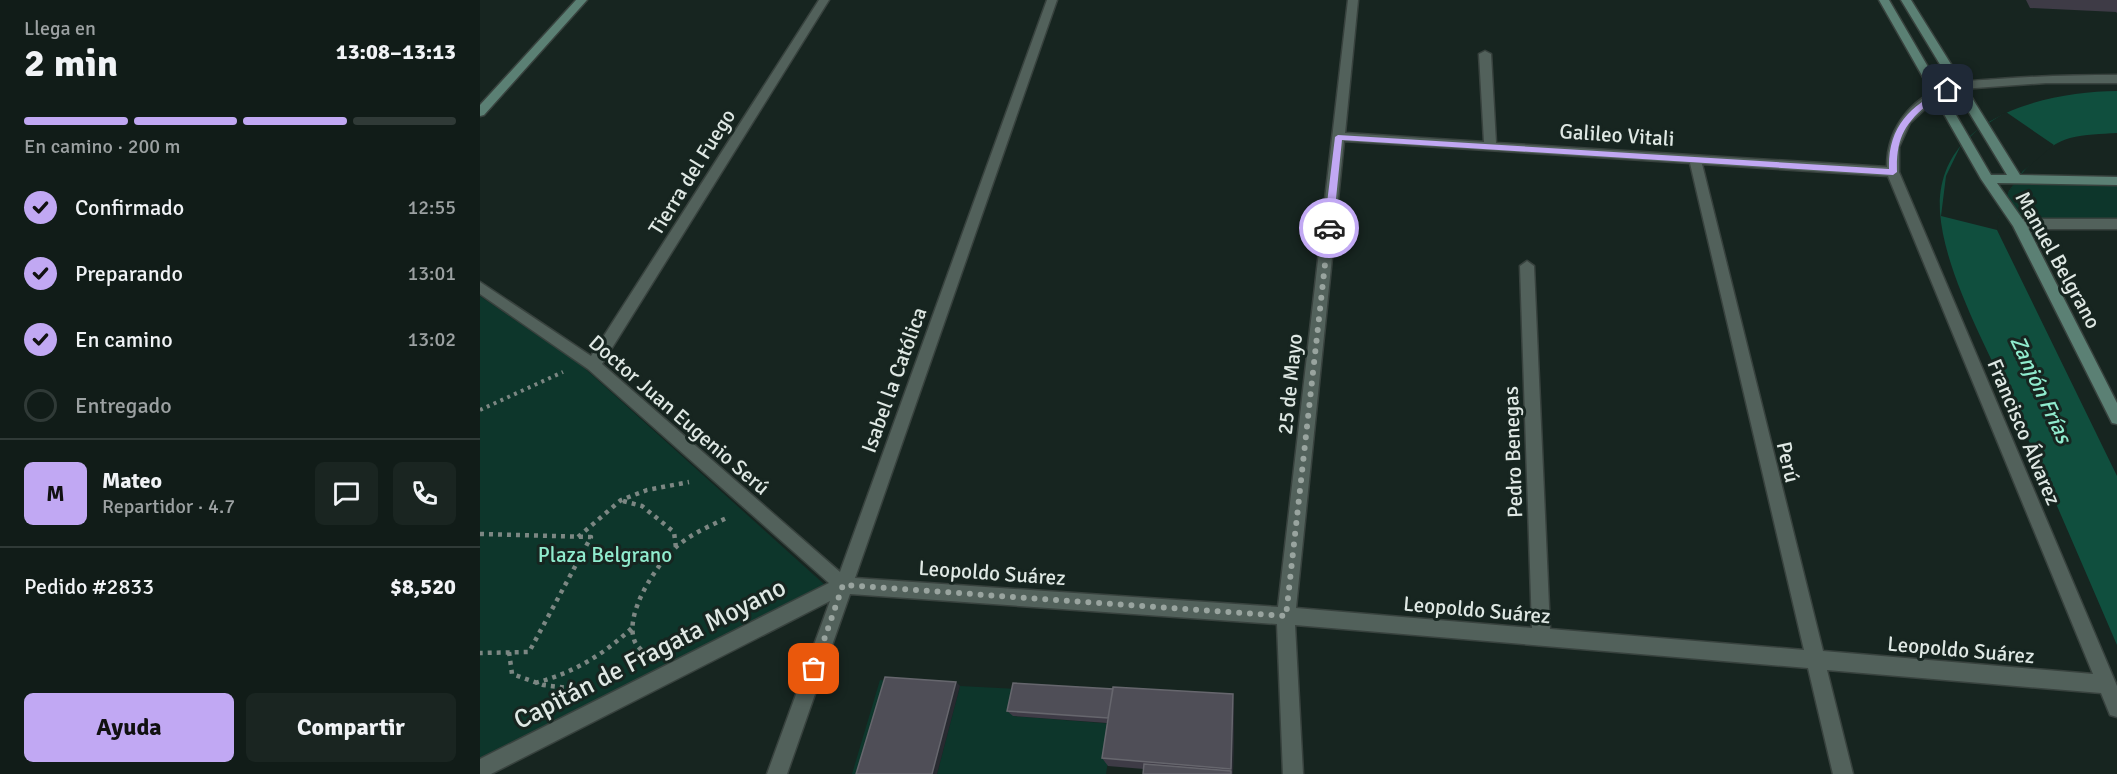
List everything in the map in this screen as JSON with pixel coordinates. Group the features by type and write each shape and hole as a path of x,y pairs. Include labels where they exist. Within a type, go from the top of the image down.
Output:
{"main road":[{"path":"480,112 582,0"},
{"name":"Manuel Belgrano","path":"1884,0 1949,90 1998,149 2016,179"},
{"path":"1906,0 1949,90"},
{"name":"Manuel Belgrano","path":"1949,90 1987,178 2019,224 2117,418"},
{"path":"1987,178 2117,181"}],"street":[{"name":"Tierra del Fuego","path":"593,365 824,0"},
{"name":"Isabel la Católica","path":"777,774 1052,0"},
{"name":"25 de Mayo","path":"1293,774 1286,616 1353,0"},
{"path":"1485,54 1490,147"},
{"path":"1893,172 1893,147 1901,127 1922,105 1949,90 2046,79 2117,79"},
{"name":"Galileo Vitali","path":"1338,137 1893,172"},
{"name":"Perú","path":"1695,160 1842,774"},
{"name":"Francisco Álvarez","path":"1893,172 2117,708"},
{"path":"2019,224 2117,224"},
{"name":"Pedro Benegas","path":"1527,266 1541,638"},
{"name":"Doctor Juan Eugenio Serú","path":"480,287 593,365 843,585"},
{"name":"Leopoldo Suárez","path":"843,585 1286,616 2107,684"},
{"name":"Capitán de Fragata Moyano","path":"480,769 843,585"}],"path":[{"path":"480,411 571,368"},
{"path":"578,537 621,500 647,490 693,481"},
{"path":"621,500 642,506 674,532 675,548"},
{"path":"652,661 635,642 632,628 650,579 675,548 705,528 731,516"},
{"path":"480,534 591,537 529,652 480,653"},
{"path":"534,683 576,671 598,657 632,628"},
{"path":"509,652 512,674 534,683 563,690 585,689"}],"green space":[{"path":"1987,179 2117,181 2117,224 2019,224"},
{"name":"Plaza Belgrano","path":"480,296 581,365 825,585 480,758"},
{"path":"880,680 889,681 861,774 852,774"},
{"path":"960,686 1018,689 1013,716 1114,724 1106,774 937,774"}],"water":[{"name":"Zanjón Frías","path":"2117,91 2117,133 2070,138 2045,151 2021,174 2011,188 2003,202 1997,230 2117,476 2117,645 2014,407 1969,311 1950,260 1940,212 1943,180 1955,153 1975,132 1999,116 2028,105 2058,97"}],"pier":[{"path":"2006,112 2054,145 2023,171 2009,191 1999,215 1997,230 1941,216 1946,176 1960,147 1976,131"}],"building":[{"path":"885,677 956,682 932,774 856,774"},
{"path":"1013,683 1113,689 1108,718 1007,711"},
{"path":"1113,687 1233,694 1231,769 1102,758"},
{"path":"1144,764 1231,771 1231,774 1143,774"}],"way so far":[{"path":"814,669 843,585 1286,616 1329,228"}],"route":[{"path":"1329,228 1338,137 1893,172 1893,147 1896,136 1905,121 1930,100 1948,90"}]}
